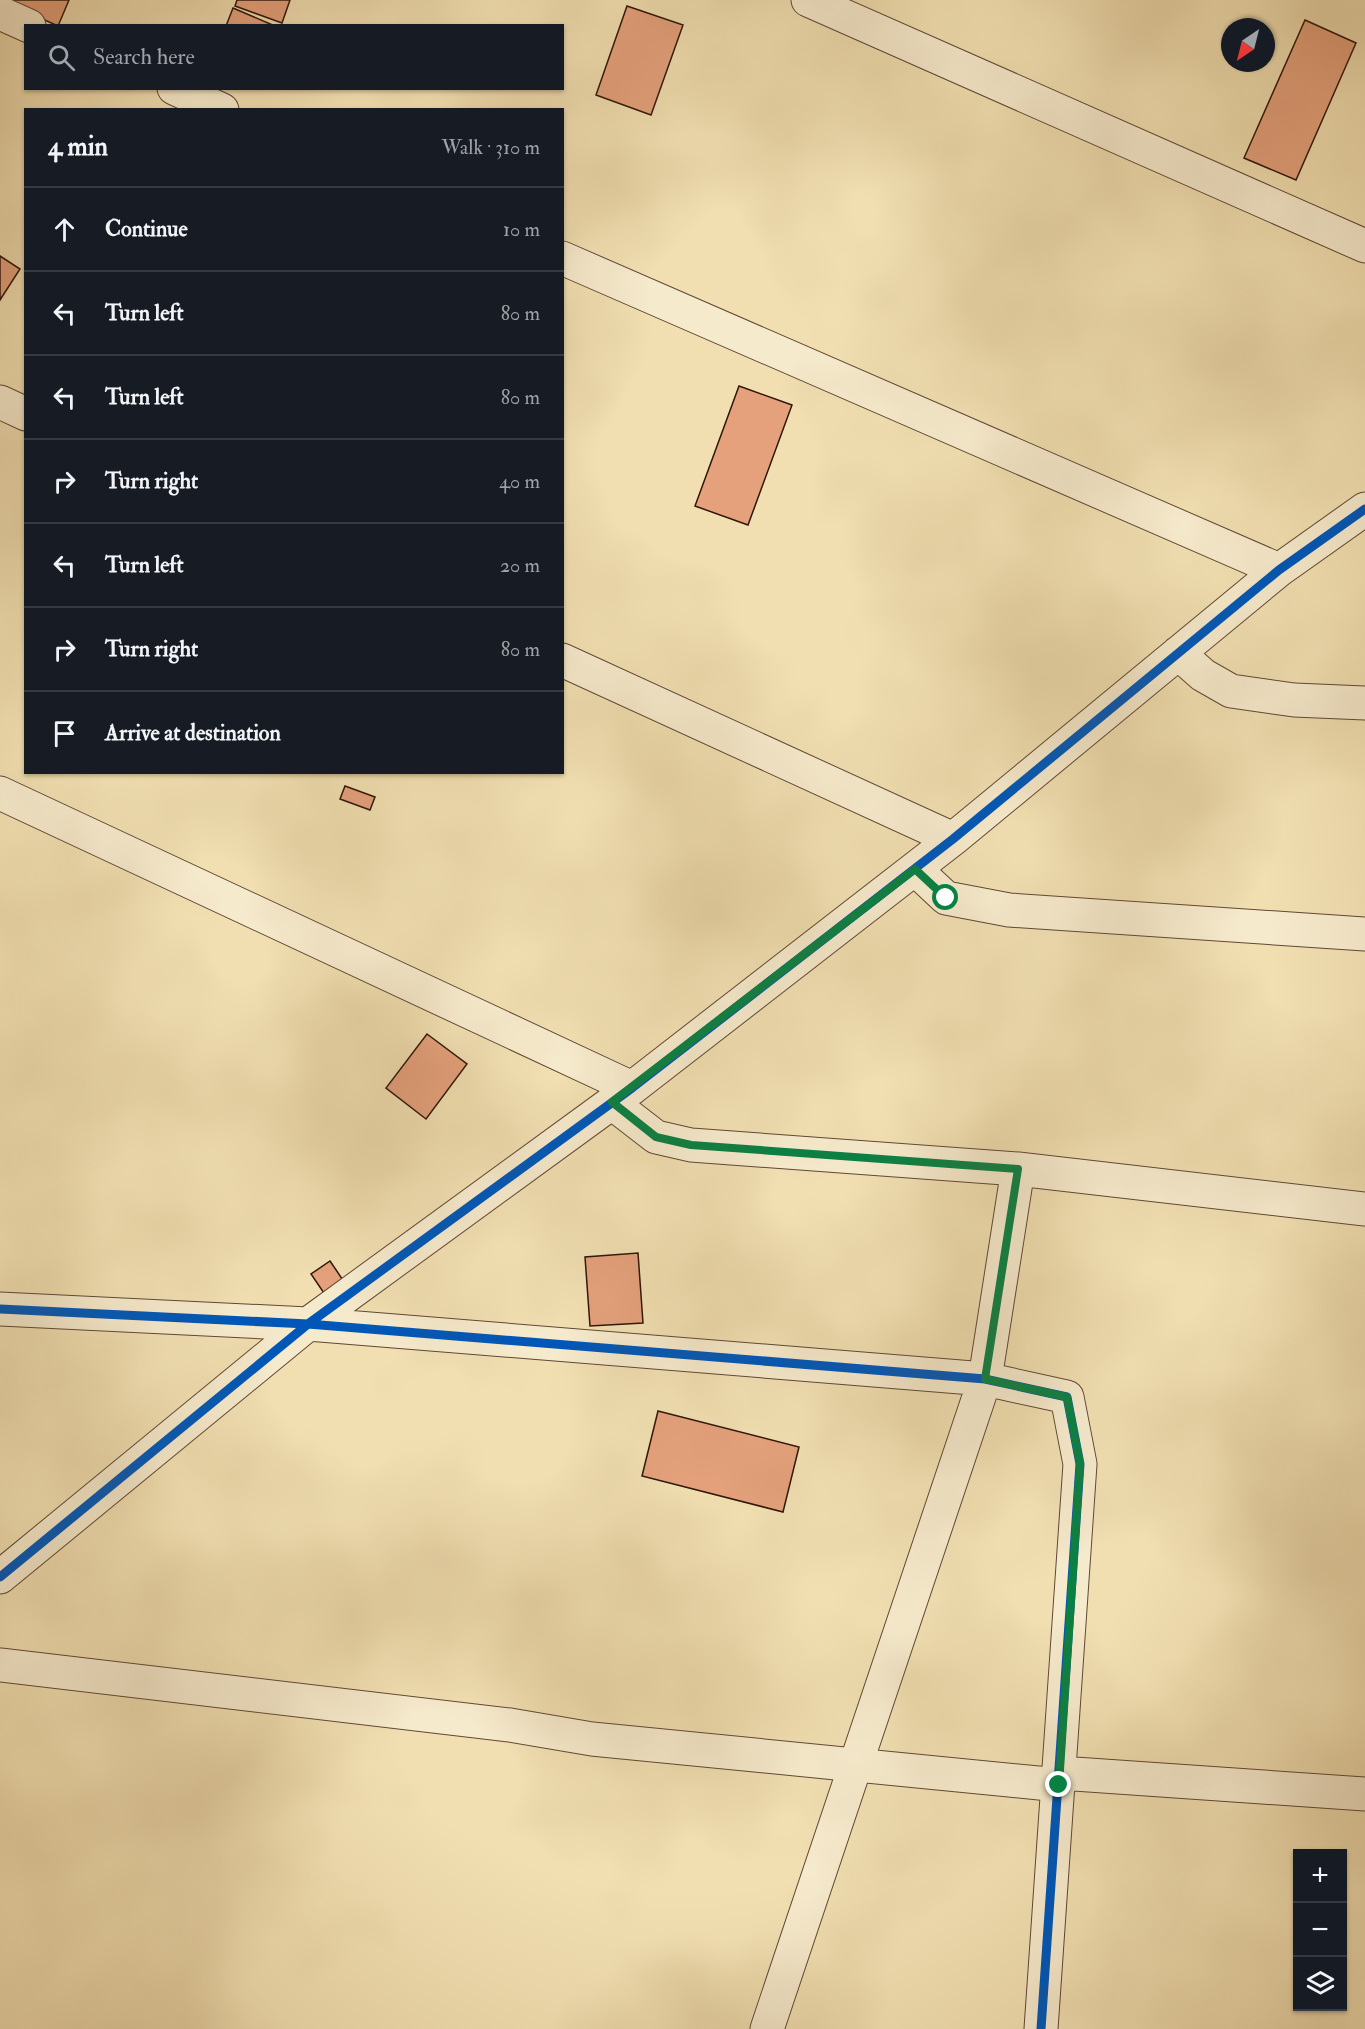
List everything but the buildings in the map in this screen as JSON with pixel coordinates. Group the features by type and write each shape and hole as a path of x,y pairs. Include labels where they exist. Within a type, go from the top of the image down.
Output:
{"street":[{"path":"808,0 1365,246"},
{"path":"0,13 25,24"},
{"path":"178,90 218,108"},
{"path":"564,259 1279,570"},
{"path":"0,402 24,413"},
{"path":"0,1576 308,1324 622,1095 953,839 1279,570 1365,509"},
{"path":"1178,653 1203,675 1231,692 1294,700 1365,703"},
{"path":"564,661 953,839"},
{"path":"0,793 622,1095 656,1137 691,1145 1018,1169 1365,1209"},
{"path":"915,869 946,898 1009,910 1365,934"},
{"path":"767,2029 985,1379 1018,1169"},
{"path":"0,1309 308,1324 985,1379 1067,1397 1080,1464 1041,2029"},
{"path":"0,1665 510,1725 592,1738 856,1766 871,1765 1060,1779 1365,1794"}],"cycle path":[{"path":"0,1577 308,1324 632,1088 953,839 1279,570 1365,509"},
{"path":"0,1309 308,1324 985,1379 1067,1397 1080,1464 1041,2029"}],"route":[{"path":"946,898 915,869 612,1102 656,1137 691,1145 1018,1169 985,1379 1067,1397 1080,1464 1059,1785"}]}
